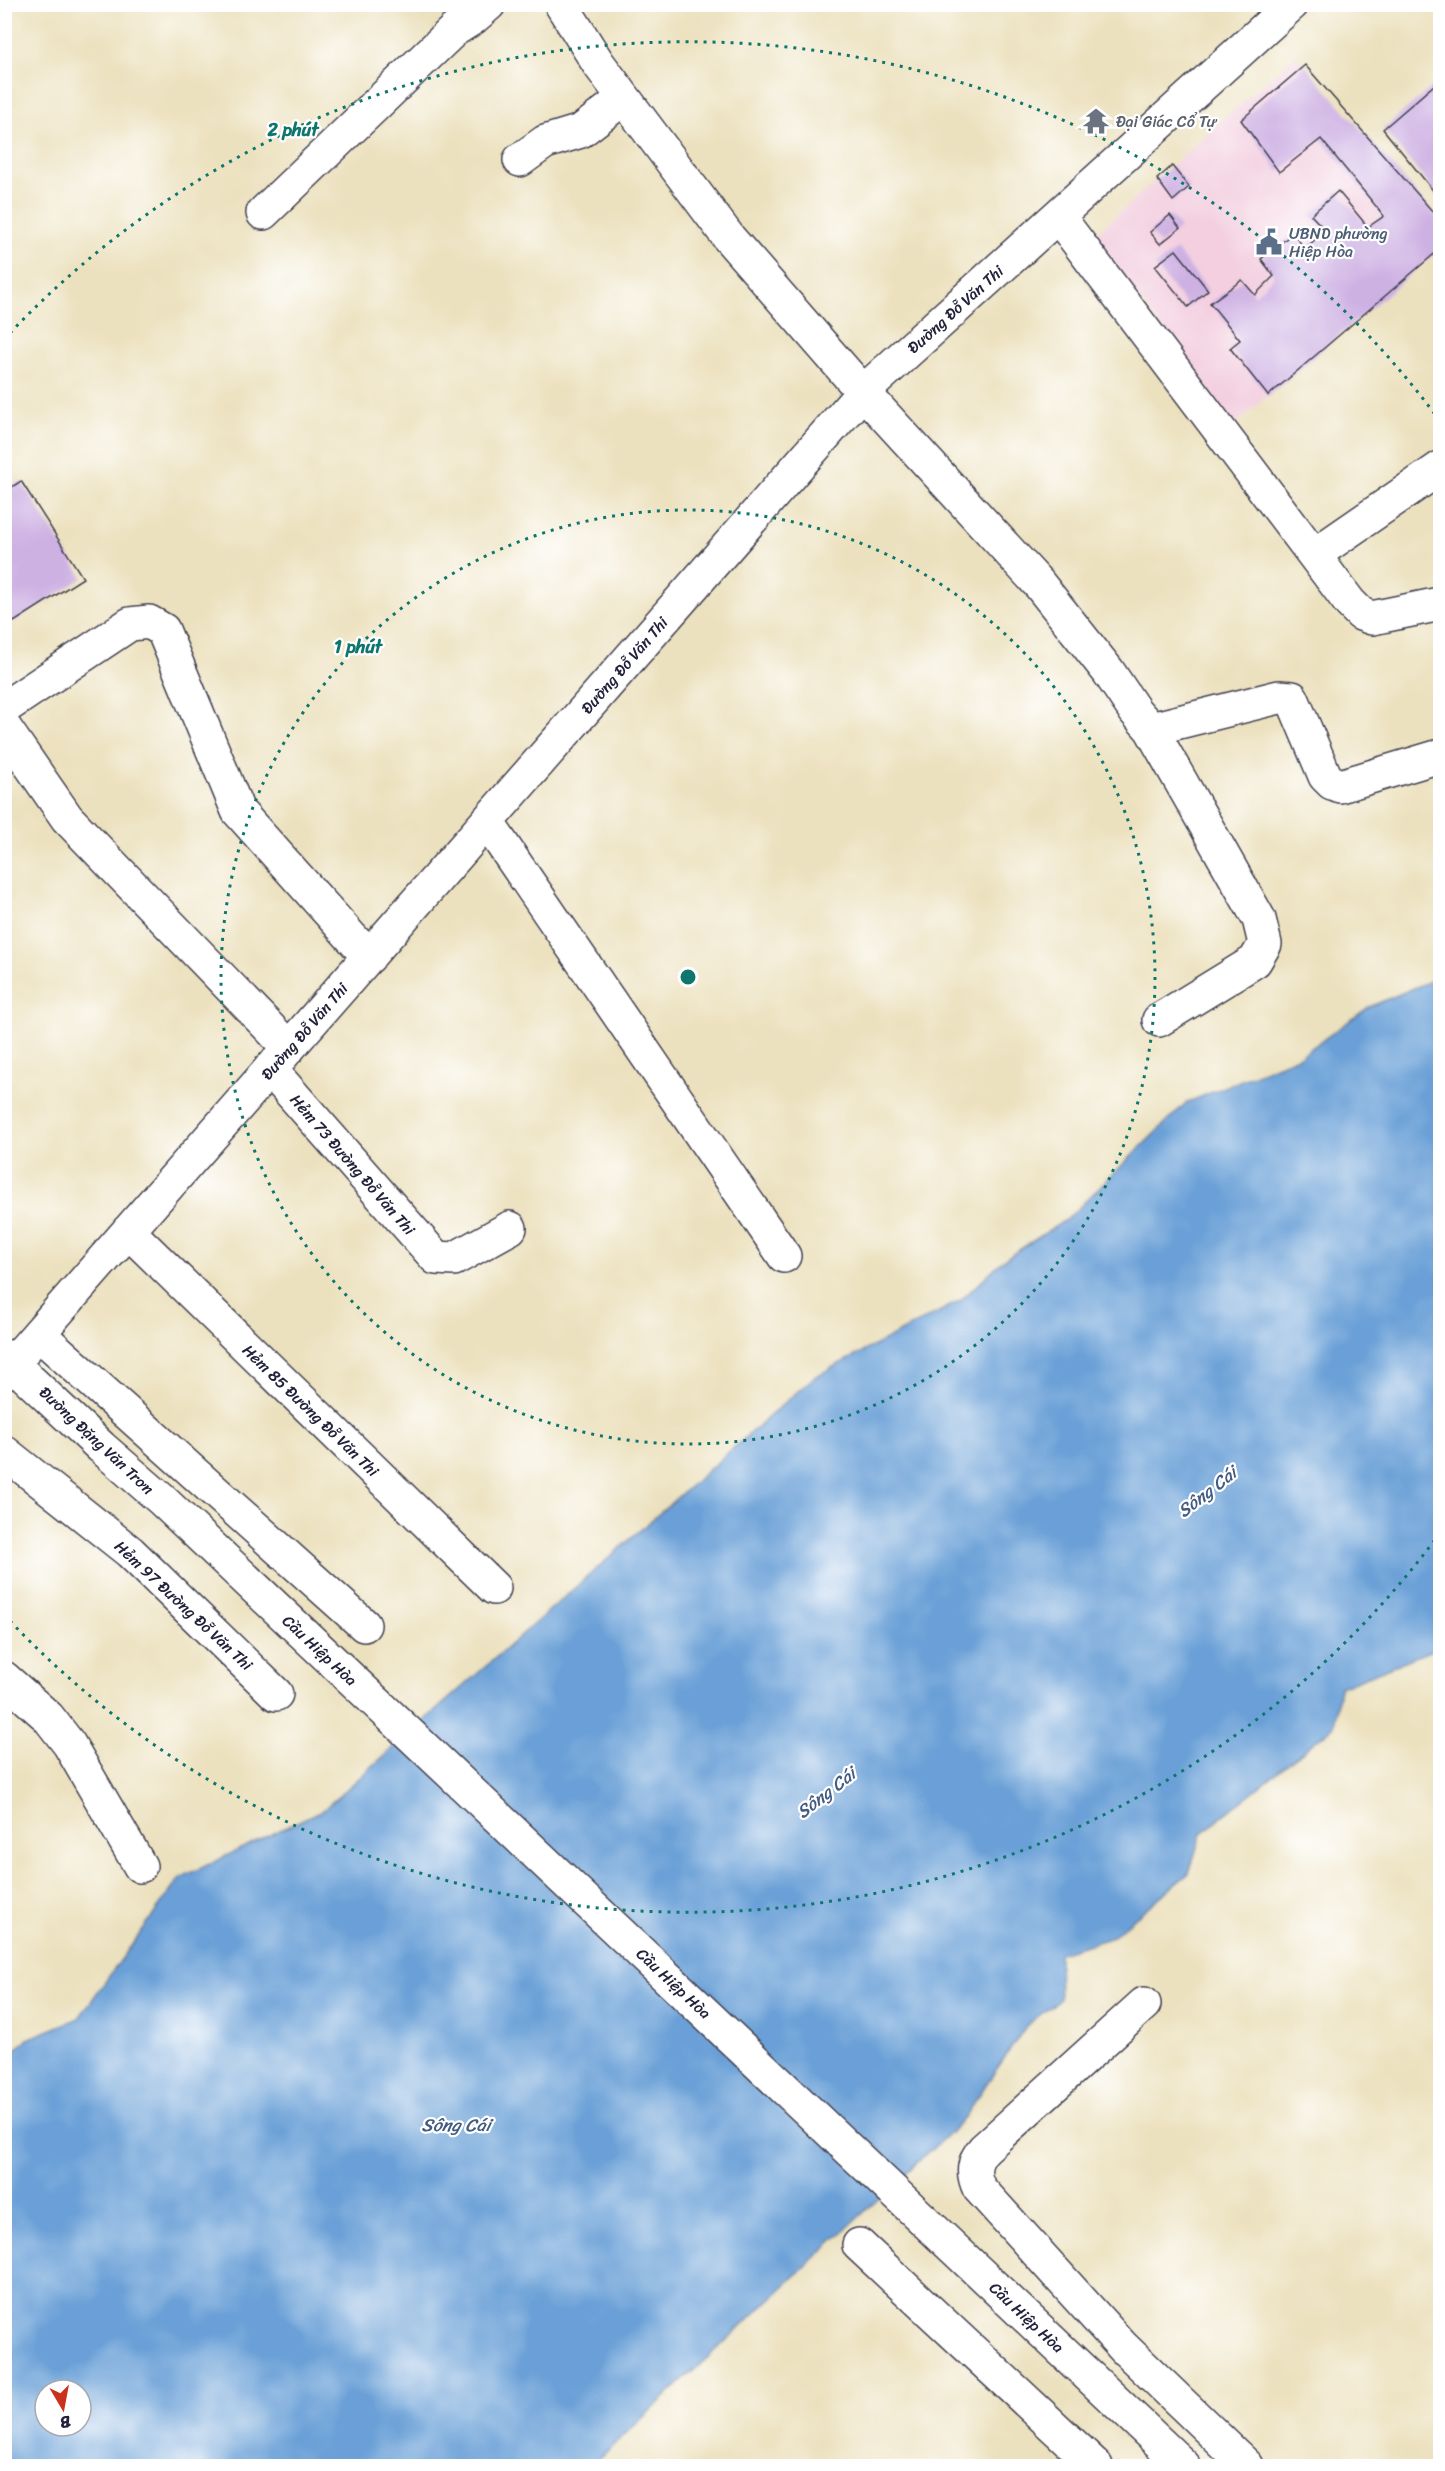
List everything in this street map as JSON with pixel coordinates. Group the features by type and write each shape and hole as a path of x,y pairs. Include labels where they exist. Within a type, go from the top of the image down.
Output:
{"street":[{"path":"263,213 454,30 474,18 489,4"},
{"path":"561,4 598,63 729,238 863,392 1039,584 1151,729 1259,919 1265,944 1255,961 1158,1020"},
{"name":"Đường Đỗ Văn Thi","path":"8,1364 39,1334 863,392 1292,4"},
{"path":"520,160 544,142 581,131 624,98"},
{"path":"1058,216 1350,603 1361,614 1372,618 1440,604"},
{"path":"1314,555 1440,468"},
{"path":"4,708 130,624 149,622 163,630 238,811 369,957"},
{"path":"1151,729 1279,697 1292,698 1325,776 1332,783 1340,786 1440,756"},
{"name":"Hẻm 73 Đường Đỗ Văn Thi","path":"4,727 67,818 280,1058 436,1258 454,1259 510,1228"},
{"path":"487,822 784,1256"},
{"name":"Hẻm 85 Đường Đỗ Văn Thi","path":"128,1231 494,1588"},
{"path":"39,1334 364,1625"},
{"name":"Đường Đặng Văn Trơn","path":"8,1364 162,1500"},
{"name":"Hẻm 97 Đường Đỗ Văn Thi","path":"4,1452 130,1552 276,1694"},
{"name":"Cầu Hiệp Hòa","path":"162,1500 1185,2466"},
{"path":"4,1678 48,1717 69,1744 140,1866"},
{"path":"1144,2004 984,2149 976,2160 975,2181 1123,2347 1247,2466"},
{"path":"859,2245 1096,2466"}],"shaded area":[{"name":"UBND phường Hiệp Hòa","path":"1296,55 1440,220 1440,249 1234,425 1093,236"}],"water":[{"name":"Sông Cái","path":"1440,977 1440,1647 1340,1687 1334,1726 1201,1834 1189,1873 1110,1938 1059,1953 1060,1999 1026,2026 960,2123 591,2466 5,2466 4,2060 28,2039 79,2018 180,1878 324,1809 814,1377 960,1301 1003,1260 1067,1219 1186,1103 1300,1056 1369,1007"}],"building":[{"path":"1305,65 1440,220 1440,249 1268,396 1230,348 1240,340 1210,303 1242,280 1255,295 1274,276 1261,259 1293,233 1305,249 1325,230 1311,215 1338,191 1368,227 1384,216 1321,139 1279,172 1241,120"},
{"path":"1440,80 1440,199 1383,129"},
{"path":"1172,166 1189,187 1173,201 1157,179"},
{"path":"1170,215 1180,228 1160,244 1150,232"},
{"path":"1176,250 1208,290 1188,307 1155,266"},
{"path":"21,481 83,578 14,622 4,607 4,492"}],"place":[{"name":"Đại Giác Cổ Tự","path":"1096,121"},
{"name":"UBND phường Hiệp Hòa","path":"1269,242"}]}
